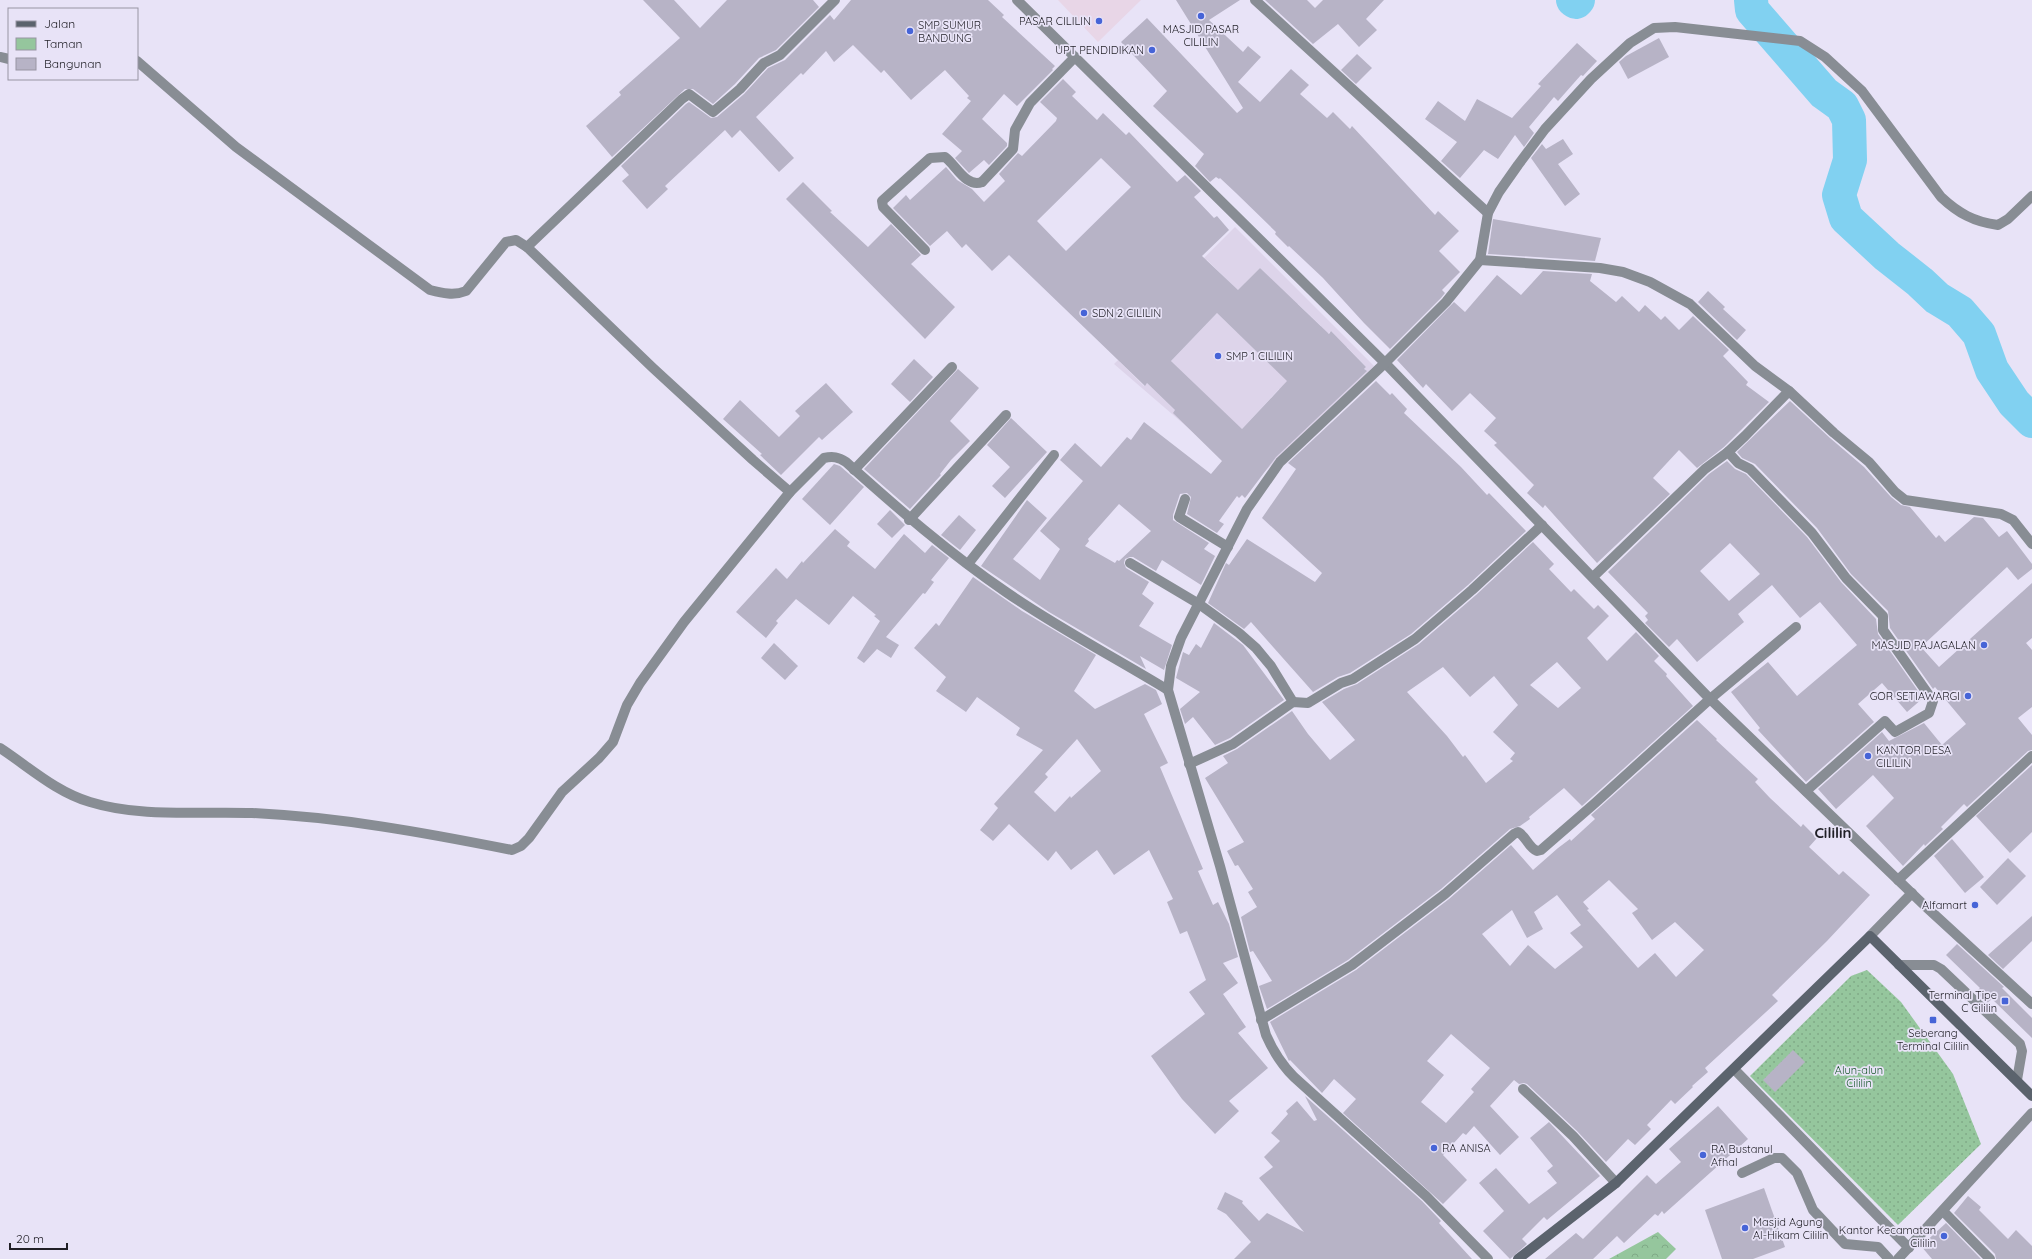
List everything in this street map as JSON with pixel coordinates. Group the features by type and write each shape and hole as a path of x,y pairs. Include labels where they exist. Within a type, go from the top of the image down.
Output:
{"main road":[{"path":"1518,1259 1616,1183 1870,936 2032,1096"}],"street":[{"path":"527,247 682,99 689,94 713,112 740,89 764,63 780,55 835,0"},
{"path":"1017,0 1385,363 1710,699 1898,880 2032,1004"},
{"path":"1255,0 1488,213"},
{"path":"1488,1259 1426,1196 1331,1112 1282,1065 1273,1051 1261,1020 1220,866 1168,690 1171,666 1179,645 1247,509 1280,462 1385,363 1446,302 1480,260 1488,213 1499,192 1545,129 1591,80 1630,43 1654,28 1675,27 1800,41 1825,58 1862,91 1940,196 1953,208 1969,218 1984,223 1998,225 2008,220 2032,196"},
{"path":"925,250 883,207 882,201 930,158 935,157 945,157 969,181 977,184 982,182 1013,149 1016,130 1030,103 1075,57"},
{"path":"138,62 236,147 430,290 444,293 460,293 466,291 506,242 516,240 527,247 659,374 752,460 790,492"},
{"path":"1480,260 1600,268 1623,272 1650,282 1690,304 1755,366 1789,391 1834,433 1870,462 1895,492 1905,500 2001,514 2013,520 2032,544"},
{"path":"854,470 952,367"},
{"path":"1593,577 1705,469 1728,452 1789,391"},
{"path":"909,520 1006,415"},
{"path":"1728,452 1738,463 1750,469 1807,528 1846,578 1883,616 1883,630 1933,701 1929,713 1895,732 1885,721 1806,791"},
{"path":"968,564 1054,455"},
{"path":"0,748 61,789 89,802 118,808 158,812 253,813 355,823 445,837 512,850 516,849 529,838 562,792 600,758 613,742 627,705 640,683 684,622 790,492 824,458 830,456 839,458 909,520 1006,592 1053,623 1168,690"},
{"path":"1185,499 1179,517 1228,547"},
{"path":"1189,764 1233,744 1294,702 1308,703 1341,683 1353,679 1415,639 1472,590 1542,525"},
{"path":"1130,562 1199,604 1239,633 1256,648 1271,666 1294,702"},
{"path":"1261,1020 1352,966 1445,894 1514,834 1518,832 1522,834 1533,850 1541,850 1600,799 1710,699 1796,627"},
{"path":"1898,880 2032,756"},
{"path":"1870,936 1912,893"},
{"path":"1899,964 1934,965 1941,969 2020,1044 2022,1050 2017,1080"},
{"path":"1734,1069 1909,1248"},
{"path":"1523,1089 1573,1136 1616,1183"},
{"path":"1898,1259 2032,1113"},
{"path":"1742,1173 1774,1158 1782,1158 1797,1173 1813,1210 1845,1244 1878,1247 1889,1259"},
{"path":"1943,1211 1990,1259"}],"shaded area":[{"name":"PASAR CILILIN","path":"1058,0 1141,0 1098,42"},
{"name":"SMP 1 CILILIN","path":"1235,227 1374,366 1256,480 1208,445 1114,364 1163,316 1186,287 1183,279","holes":["1207,260 1297,348 1276,370 1217,313 1171,361 1234,422 1212,446 1147,383 1144,386 1120,362 1142,338 1144,340 1194,288 1187,281","1260,268 1276,284 1262,299 1245,283","1276,285 1294,301 1282,315 1264,299","1298,304 1321,326 1305,343 1282,320","1331,331 1343,344 1324,362 1312,349","1347,347 1366,367 1345,387 1326,368","1302,351 1339,386 1321,405 1284,371","1279,389 1304,413 1254,468 1228,444"]}],"green space":[{"name":"Alun-alun Cililin","path":"1867,970 1901,1002 1953,1074 1981,1144 1898,1225 1750,1076 1851,976"},
{"path":"1658,1232 1676,1249 1666,1259 1609,1259"}],"building":[{"path":"643,0 674,0 700,28 727,0 813,0 819,7 776,50 759,58 735,84 713,104 693,89 685,89 612,157 586,126 621,95 619,92 680,38"},
{"path":"851,0 988,0 1004,15 1002,17 1055,66 1052,69 1053,70 1017,106 1004,94 982,119 1007,143 1007,146 989,165 984,160 969,173 955,158 962,151 942,134 971,101 967,98 969,96 945,70 911,100 884,70 881,73 853,45 834,62 826,51 803,75 801,73 756,117 794,158 779,172 740,130 732,138 725,130 665,186 668,189 647,209 622,181 629,175 621,166 689,102 711,118 717,117 744,94 768,68 785,60 830,15 834,20"},
{"path":"1176,0 1240,0 1209,20 1243,52 1248,46 1261,57 1238,82 1260,102 1291,69 1309,85 1300,94 1327,118 1333,112 1350,129 1352,126 1435,215 1438,211 1459,231 1439,251 1460,272 1442,290 1445,293 1441,298 1390,349 1323,278 1289,246 1288,247 1275,234 1276,232 1220,178 1219,179 1216,177 1210,182 1195,166 1204,154 1153,106 1167,91 1121,42 1147,18 1237,113 1243,108"},
{"path":"1265,0 1307,0 1315,8 1323,0 1384,0 1366,19 1377,30 1359,47 1338,24 1313,44"},
{"path":"1659,38 1669,57 1628,79 1619,62 1626,56"},
{"path":"1577,43 1597,61 1583,76 1581,75 1558,101 1554,97 1529,127 1534,133 1524,147 1515,135 1498,159 1484,150 1460,178 1441,161 1457,142 1425,119 1438,101 1465,121 1477,99 1512,118 1541,86 1538,84"},
{"path":"1357,54 1372,68 1356,84 1341,70"},
{"path":"1063,79 1076,92 1072,96 1097,120 1103,113 1126,135 1129,132 1177,182 1185,175 1201,191 1194,197 1214,218 1217,216 1229,230 1202,256 1238,290 1260,268 1329,334 1331,331 1366,367 1364,369 1367,371 1276,457 1245,498 1242,495 1239,498 1237,496 1219,521 1224,524 1217,533 1187,514 1191,497 1187,493 1180,494 1173,515 1173,520 1209,543 1204,549 1215,556 1201,585 1162,560 1156,571 1133,557 1125,559 1124,563 1126,568 1149,582 1142,594 1154,603 1139,626 1172,645 1164,670 1140,656 1146,669 1049,612 981,566 1027,500 1047,518 1013,559 1040,580 1060,549 1040,531 1083,481 1060,460 1075,443 1101,467 1127,437 1131,440 1144,422 1211,474 1222,461 1173,413 1175,410 1147,383 1145,386 1009,255 992,271 966,244 962,248 947,231 930,246 893,208 906,195 910,200 946,167 957,180 972,189 984,202 1005,181 999,174 1018,153 1022,156 1056,121 1057,118 1040,102","holes":["1101,158 1131,187 1066,251 1037,221","1217,313 1287,381 1242,429 1171,361","1119,504 1151,531 1115,563 1085,546 1089,541 1088,539"]},
{"path":"1563,139 1573,154 1558,164 1580,194 1565,206 1531,158 1542,144 1546,149"},
{"path":"803,182 832,211 830,212 868,247 891,224 921,255 911,264 955,307 925,339 786,199"},
{"path":"1493,219 1601,238 1595,261 1488,254"},
{"path":"1543,271 1592,274 1590,281 1616,302 1622,296 1639,312 1645,305 1661,320 1665,316 1679,330 1693,316 1729,350 1723,356 1748,382 1746,385 1769,402 1724,447 1697,468 1679,450 1653,478 1670,494 1597,563 1545,505 1543,508 1527,493 1534,485 1494,445 1497,443 1484,431 1496,418 1470,393 1452,411 1426,384 1423,388 1397,360 1454,302 1465,312 1497,275 1521,295"},
{"path":"1708,291 1725,307 1723,309 1746,330 1737,340 1698,302"},
{"path":"914,359 933,377 910,402 891,384"},
{"path":"958,369 979,388 950,421 970,441 951,460 940,474 941,475 910,509 864,469"},
{"path":"1376,381 1390,395 1392,393 1407,409 1404,413 1461,467 1487,495 1489,493 1526,531 1468,585 1411,634 1350,673 1338,677 1313,692 1251,622 1244,629 1208,603 1226,563 1229,565 1247,539 1315,582 1322,573 1262,518 1296,469 1288,463"},
{"path":"826,383 853,412 822,440 819,437 781,475 760,455 762,454 723,419 740,400 779,437 800,416 795,411"},
{"path":"1790,401 1864,467 1891,497 1901,505 1910,507 1936,538 1939,535 1945,542 1974,517 1983,518 1999,537 2007,531 2032,564 2032,569 2018,580 2007,567 1921,647 1939,667 2032,583 2032,638 2026,643 2032,650 2032,707 2018,718 2032,735 2032,750 2028,751 1967,807 1964,804 1941,827 1943,829 1925,846 1924,844 1903,866 1866,826 1894,798 1873,775 1836,809 1818,789 1882,732 1889,741 1924,723 1942,745 1966,724 1935,687 1933,689 1890,628 1888,611 1851,574 1817,528 1755,464 1742,458 1737,452"},
{"path":"1011,418 1047,452 1005,498 992,486 1010,467 987,445"},
{"path":"1727,461 1735,469 1746,474 1807,537 1841,582 1876,619 1878,634 1923,698 1907,712 1882,683 1858,704 1874,722 1806,782 1758,730 1760,728 1731,692 1768,662 1797,696 1857,645 1820,602 1800,618 1772,585 1738,614 1744,622 1697,662 1677,639 1669,647 1645,623 1648,620 1645,616 1648,613 1608,572 1709,474","holes":["1730,543 1760,574 1729,601 1700,571"]},
{"path":"834,464 840,466 864,487 830,525 802,499"},
{"path":"890,510 905,525 892,538 877,524"},
{"path":"959,515 976,530 960,550 941,535"},
{"path":"835,529 850,542 847,546 875,569 904,534 925,553 932,545 949,558 931,580 934,582 925,594 923,593 886,637 899,645 891,658 877,649 864,663 857,658 880,621 874,616 876,615 853,596 829,625 796,599 776,621 778,623 766,638 736,612 776,568 787,579 802,561 803,563"},
{"path":"1533,542 1554,564 1549,569 1571,592 1574,589 1594,609 1598,605 1609,616 1587,638 1607,661 1636,632 1659,656 1654,661 1667,674 1666,676 1693,706 1582,806 1564,788 1529,817 1530,819 1520,826 1510,829 1441,889 1348,960 1267,1009 1259,986 1272,981 1253,951 1250,952 1241,917 1257,907 1248,892 1253,889 1238,865 1235,866 1227,851 1244,842 1205,778 1228,763 1223,756 1237,749 1292,711 1308,734 1330,760 1355,740 1322,702 1344,689 1357,684 1419,644 1476,595","holes":["1557,662 1581,688 1558,708 1530,685","1443,667 1470,697 1494,676 1518,705 1493,732 1515,753 1510,759 1513,761 1486,783 1465,755 1463,757 1447,736 1407,692"]},
{"path":"973,577 1022,611 1096,655 1074,691 1095,709 1145,684 1156,690 1162,704 1144,714 1168,763 1160,767 1203,869 1198,871 1213,905 1218,902 1229,924 1238,957 1223,963 1238,983 1223,994 1246,1027 1238,1033 1268,1068 1229,1101 1239,1111 1215,1134 1182,1099 1151,1056 1205,1014 1189,992 1206,980 1187,931 1180,934 1167,902 1173,899 1149,850 1114,875 1097,850 1071,870 1056,851 1048,861 1009,824 993,841 980,830 998,808 994,804 1043,750 1016,735 1020,728 977,697 966,712 936,691 946,677 914,648 936,623 939,626","holes":["1077,739 1101,771 1071,798 1070,796 1055,812 1034,792 1048,777 1045,774"]},
{"path":"1214,623 1243,645 1284,700 1230,738 1215,745 1193,717 1185,724 1180,709 1200,692 1176,678 1183,652 1189,655 1196,644 1201,648"},
{"path":"774,643 798,666 785,680 761,658"},
{"path":"1697,720 1758,779 1755,782 1770,798 1801,827 1803,824 1817,838 1809,847 1839,875 1843,871 1870,895 1827,941 1772,995 1778,1001 1705,1068 1708,1072 1675,1104 1671,1100 1647,1125 1651,1129 1635,1145 1628,1139 1606,1162 1577,1131 1527,1084 1519,1084 1514,1080 1490,1106 1519,1137 1500,1155 1474,1126 1466,1135 1463,1133 1443,1155 1467,1180 1443,1204 1343,1113 1356,1099 1334,1079 1322,1093 1290,1060 1289,1061 1270,1022 1356,970 1449,899 1511,845 1533,870 1558,848 1570,839 1571,841 1595,819 1591,815","holes":["1609,880 1638,909 1632,913 1652,940 1675,922 1704,950 1676,977 1655,953 1638,968 1587,910 1589,909 1583,902","1557,895 1581,925 1570,933 1583,947 1555,969 1528,945 1510,966 1482,934 1512,910 1527,938 1543,929 1534,912","1451,1034 1490,1068 1471,1089 1474,1092 1446,1123 1421,1102 1444,1075 1427,1061"]},
{"path":"2032,765 2032,832 2010,853 1976,816"},
{"path":"1952,839 1984,877 1965,893 1934,856"},
{"path":"2008,858 2026,876 1997,905 1980,887"},
{"path":"2032,916 2032,941 2003,969 1988,955"},
{"name":"Terminal Tipe C Cililin","path":"1957,944 2004,987 2002,988 2032,1018 2032,1038 1992,999 1987,1003 1976,992 1980,988 1946,955"},
{"path":"1793,1050 1805,1062 1775,1092 1763,1080"},
{"path":"1305,1096 1422,1201 1441,1221 1439,1223 1472,1259 1234,1259 1251,1242 1226,1214 1217,1209 1225,1192 1243,1201 1242,1203 1259,1221 1267,1213 1304,1232 1259,1178 1273,1167 1264,1157 1280,1141 1271,1133 1288,1114 1286,1111 1297,1101 1314,1121 1317,1120"},
{"path":"1718,1106 1748,1139 1664,1214 1662,1211 1658,1216 1655,1214 1624,1243 1617,1236 1593,1259 1545,1259 1576,1233 1583,1239 1647,1175 1656,1184 1681,1162 1669,1149"},
{"path":"1549,1122 1600,1176 1547,1220 1544,1217 1522,1239 1527,1244 1510,1259 1483,1231 1504,1211 1479,1183 1496,1168 1529,1204 1557,1183 1547,1171 1553,1166 1530,1138"},
{"name":"Masjid Agung Al-Hikam Cililin","path":"1764,1188 1785,1247 1753,1259 1722,1259 1705,1210"},
{"path":"1968,1196 1981,1207 1979,1210 2008,1239 2016,1230 2032,1246 2032,1259 1996,1259 1995,1254 1954,1213"},
{"name":"Kantor Kecamatan Cililin","path":"1946,1223 1981,1259 1932,1259 1921,1246"}],"waterway":[{"path":"1573,0 1576,2 1578,0"},
{"path":"1751,0 1752,10 1824,93 1842,106 1849,120 1850,160 1839,195 1846,218 1887,256 1920,282 1937,298 1960,312 1979,334 1992,370 2014,403 2032,421"}],"place":[{"name":"MASJID PASAR CILILIN","path":"1201,16"},
{"name":"PASAR CILILIN","path":"1099,21"},
{"name":"SMP SUMUR BANDUNG","path":"910,31"},
{"name":"UPT PENDIDIKAN","path":"1152,50"},
{"name":"SDN 2 CILILIN","path":"1084,313"},
{"name":"SMP 1 CILILIN","path":"1218,356"},
{"name":"MASJID PAJAGALAN","path":"1984,645"},
{"name":"GOR SETIAWARGI","path":"1968,696"},
{"name":"KANTOR DESA CILILIN","path":"1868,756"},
{"name":"Alfamart","path":"1975,905"},
{"name":"Terminal Tipe C Cililin","path":"2005,1001"},
{"name":"Seberang Terminal Cililin","path":"1933,1020"},
{"name":"RA ANISA","path":"1434,1148"},
{"name":"RA Bustanul Afhal","path":"1703,1155"},
{"name":"Masjid Agung Al-Hikam Cililin","path":"1745,1228"},
{"name":"Kantor Kecamatan Cililin","path":"1944,1236"}],"district":[{"name":"Cililin","path":"1833,833"}]}
